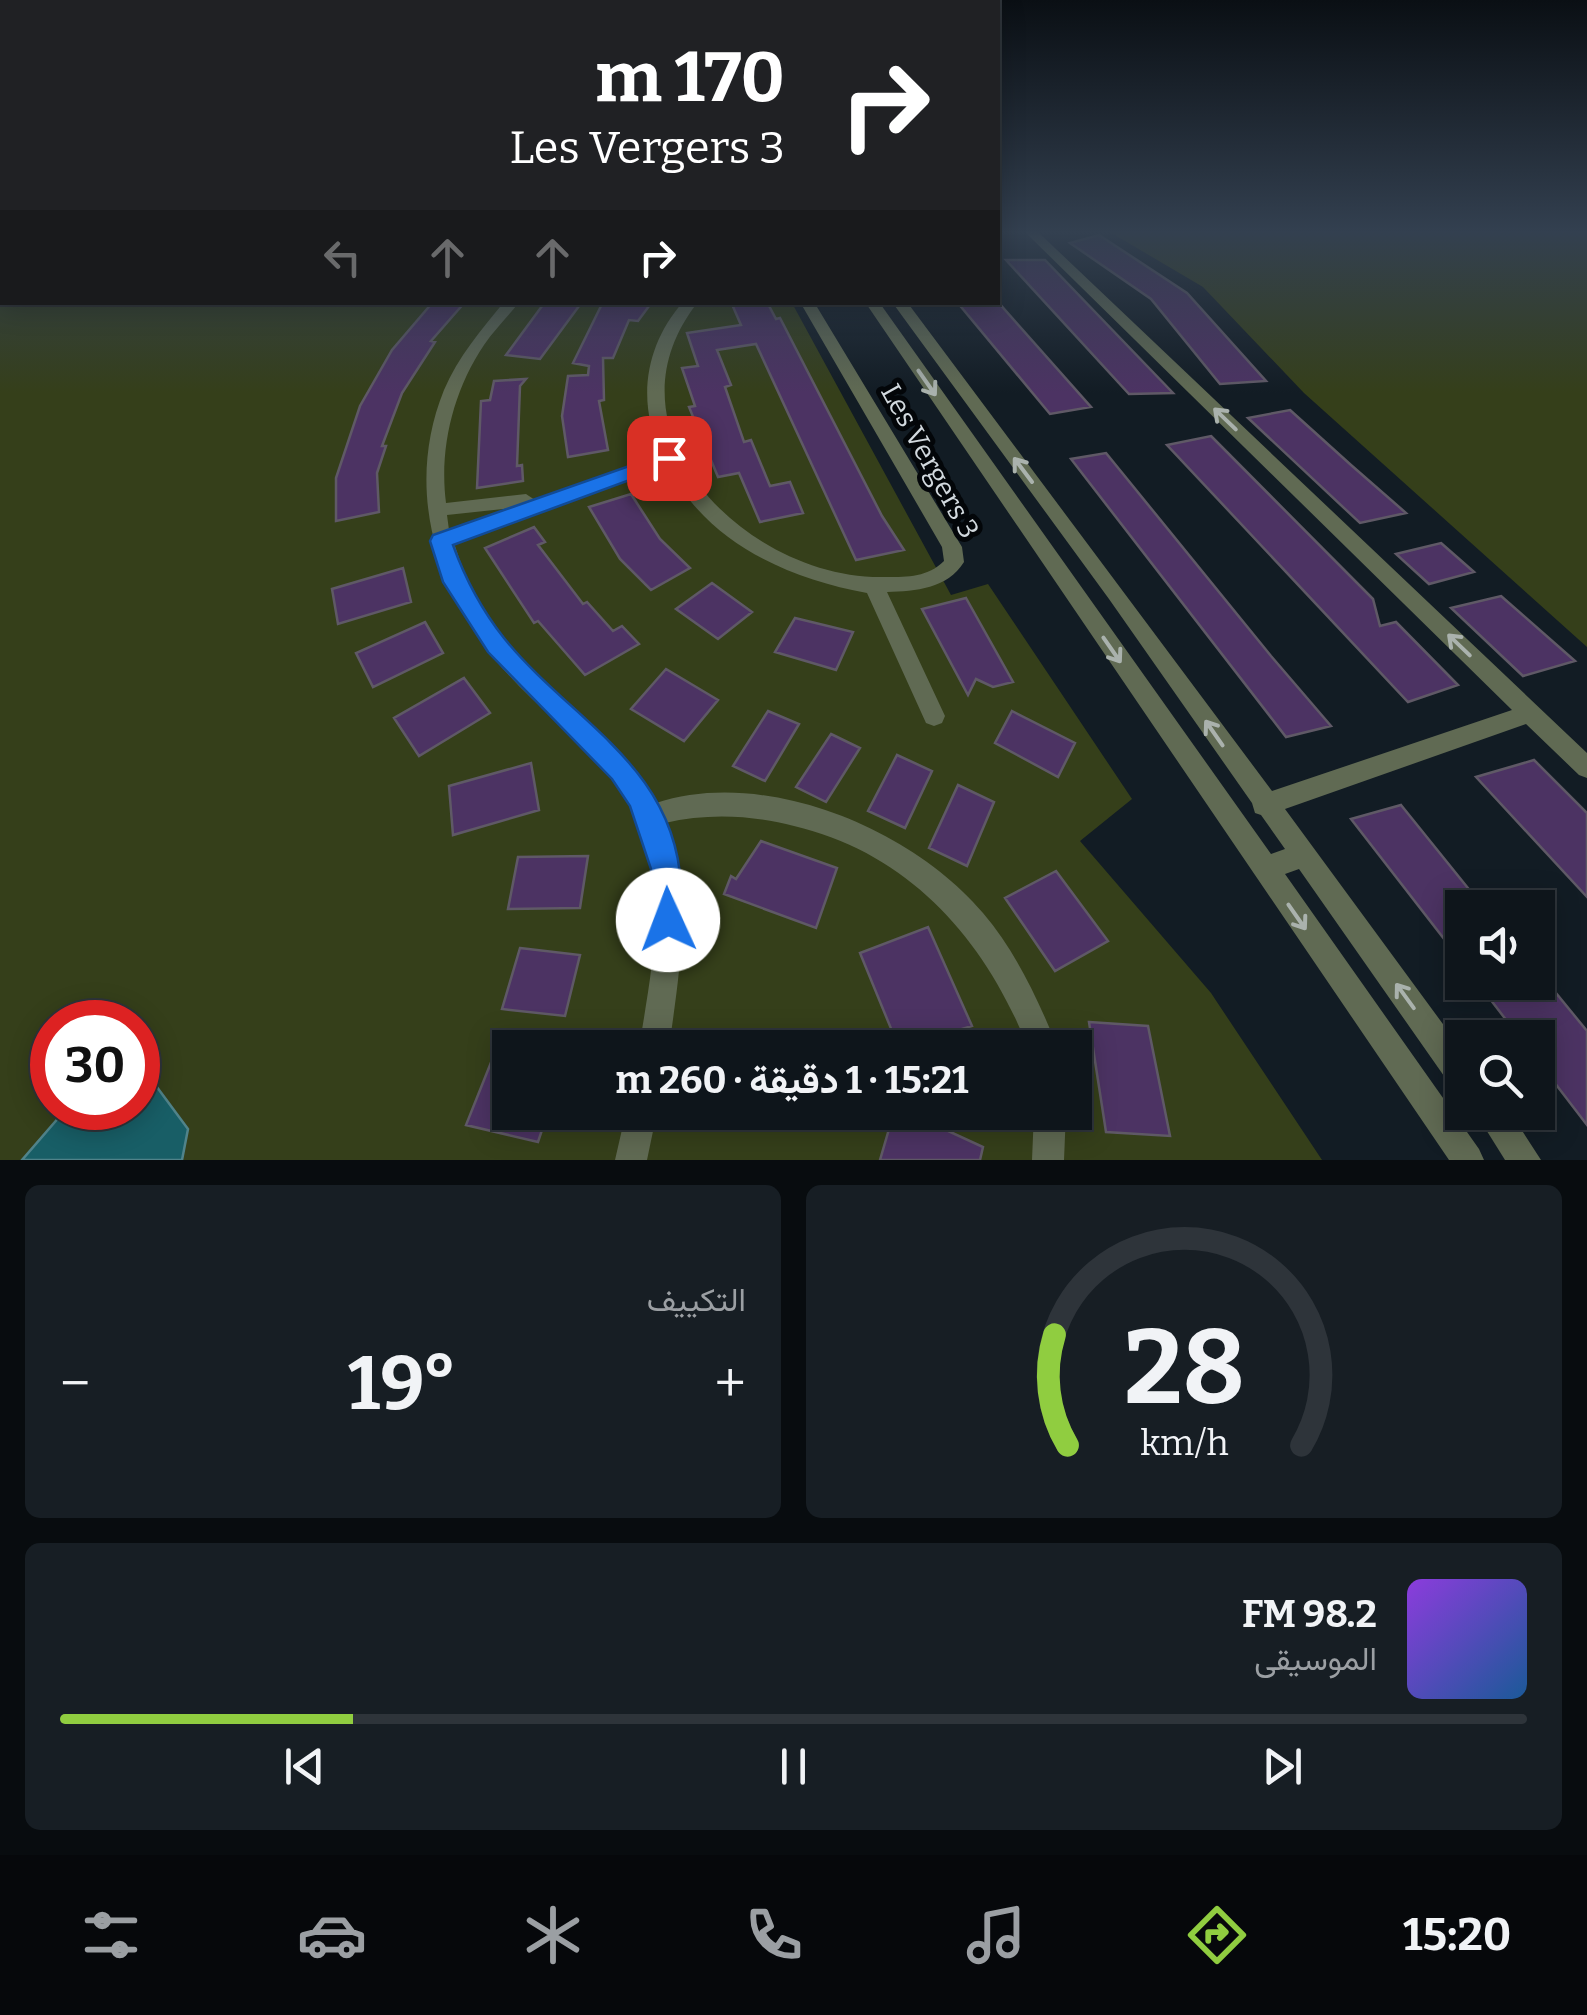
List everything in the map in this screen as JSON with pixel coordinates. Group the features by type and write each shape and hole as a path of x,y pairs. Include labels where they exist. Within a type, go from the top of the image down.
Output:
{"street":[{"path":"1086,285 1587,768"},
{"path":"509,305 480,337 448,400 435,462 440,541 454,582 496,646 622,770 650,817 666,869 668,895 656,1030"},
{"name":"Les Vergers 3","path":"689,305 667,334 654,380 658,427 669,458 715,514 756,545 809,572 874,587 939,576 952,567 955,554 809,305"},
{"path":"874,305 1468,1160"},
{"path":"901,305 1116,594 1445,1052"},
{"path":"440,541 669,458"},
{"path":"436,510 558,496"},
{"path":"874,587 934,716"},
{"path":"1264,805 1530,712"},
{"path":"650,817 694,807 762,807 840,825 891,850 925,872 974,920 1016,981 1035,1030"},
{"path":"1263,870 1302,856"},
{"path":"631,1160 638,1130"},
{"path":"1048,1160 1049,1130"},
{"path":"1503,1130 1525,1160"}],"green space":[{"path":"1200,285 1587,285 1587,647 1304,393"},
{"path":"0,305 793,305 951,595 988,584 1132,799 1080,841 1211,993 1322,1160 0,1160"}],"water":[{"path":"160,1091 188,1129 182,1160 22,1160 48,1130 160,1130"}],"building":[{"path":"1029,285 1069,285 1173,393 1129,394"},
{"path":"1131,285 1175,285 1187,293 1266,381 1220,384 1151,299"},
{"path":"1000,304 1091,407 1050,414 959,305"},
{"path":"430,305 462,305 431,341 435,342 402,393 382,446 386,446 377,473 379,512 336,521 336,478 360,406 392,350"},
{"path":"543,305 580,305 540,359 506,355"},
{"path":"602,305 650,305 638,321 629,320 613,358 603,358 604,400 599,401 608,450 568,457 562,416 568,376 588,375 589,366 573,363"},
{"path":"732,305 769,305 776,319 780,318 882,516 904,550 856,560 756,344 717,350 731,385 725,387 744,442 751,440 770,486 790,482 803,513 760,522 739,473 718,477 689,407 695,406 682,368 698,366 687,333 741,325"},
{"path":"526,379 520,386 517,466 522,465 523,481 477,488 481,401 490,400 494,381"},
{"path":"1290,410 1406,513 1360,523 1248,418"},
{"path":"1211,436 1373,599 1380,626 1396,622 1458,685 1408,702 1167,445"},
{"path":"1106,453 1331,726 1286,737 1071,459"},
{"path":"631,494 660,539 690,568 651,590 620,559 589,507"},
{"path":"534,527 545,542 538,545 583,604 587,602 613,631 622,626 639,644 585,675 538,621 534,623 485,548"},
{"path":"1441,543 1474,572 1429,584 1396,554"},
{"path":"403,568 411,602 338,624 332,589"},
{"path":"712,583 752,612 718,639 676,609"},
{"path":"1501,596 1575,661 1523,676 1451,608"},
{"path":"966,598 1013,682 993,687 976,679 968,695 922,609"},
{"path":"795,618 853,632 836,670 775,652"},
{"path":"425,622 443,653 373,687 356,653"},
{"path":"666,669 718,700 684,741 631,709"},
{"path":"464,678 490,713 419,756 394,718"},
{"path":"768,711 799,724 765,781 733,766"},
{"path":"1012,711 1075,743 1058,777 995,743"},
{"path":"831,734 860,748 826,802 796,787"},
{"path":"897,755 932,771 905,828 868,811"},
{"path":"1534,760 1587,813 1587,897 1476,777"},
{"path":"531,763 539,810 453,835 449,786"},
{"path":"958,785 994,802 967,866 929,848"},
{"path":"1401,805 1469,890 1445,890 1445,940 1351,819"},
{"path":"761,841 837,868 816,928 724,894 731,876 736,879"},
{"path":"588,856 580,908 508,909 518,857"},
{"path":"1056,871 1108,941 1055,971 1005,898"},
{"path":"928,927 972,1026 959,1030 892,1030 860,953"},
{"path":"520,948 580,955 565,1016 502,1009"},
{"path":"1555,992 1587,1031 1587,1125 1555,1083 1555,1020 1506,1020 1491,1000 1555,1000"},
{"path":"1089,1022 1148,1026 1170,1136 1106,1132"},
{"path":"492,1060 492,1130 542,1130 538,1142 466,1125"},
{"path":"889,1130 946,1130 983,1147 980,1160 880,1160"}],"route":[{"path":"668,920 666,869 658,838 634,786 496,646 454,582 440,541 669,458"}]}
